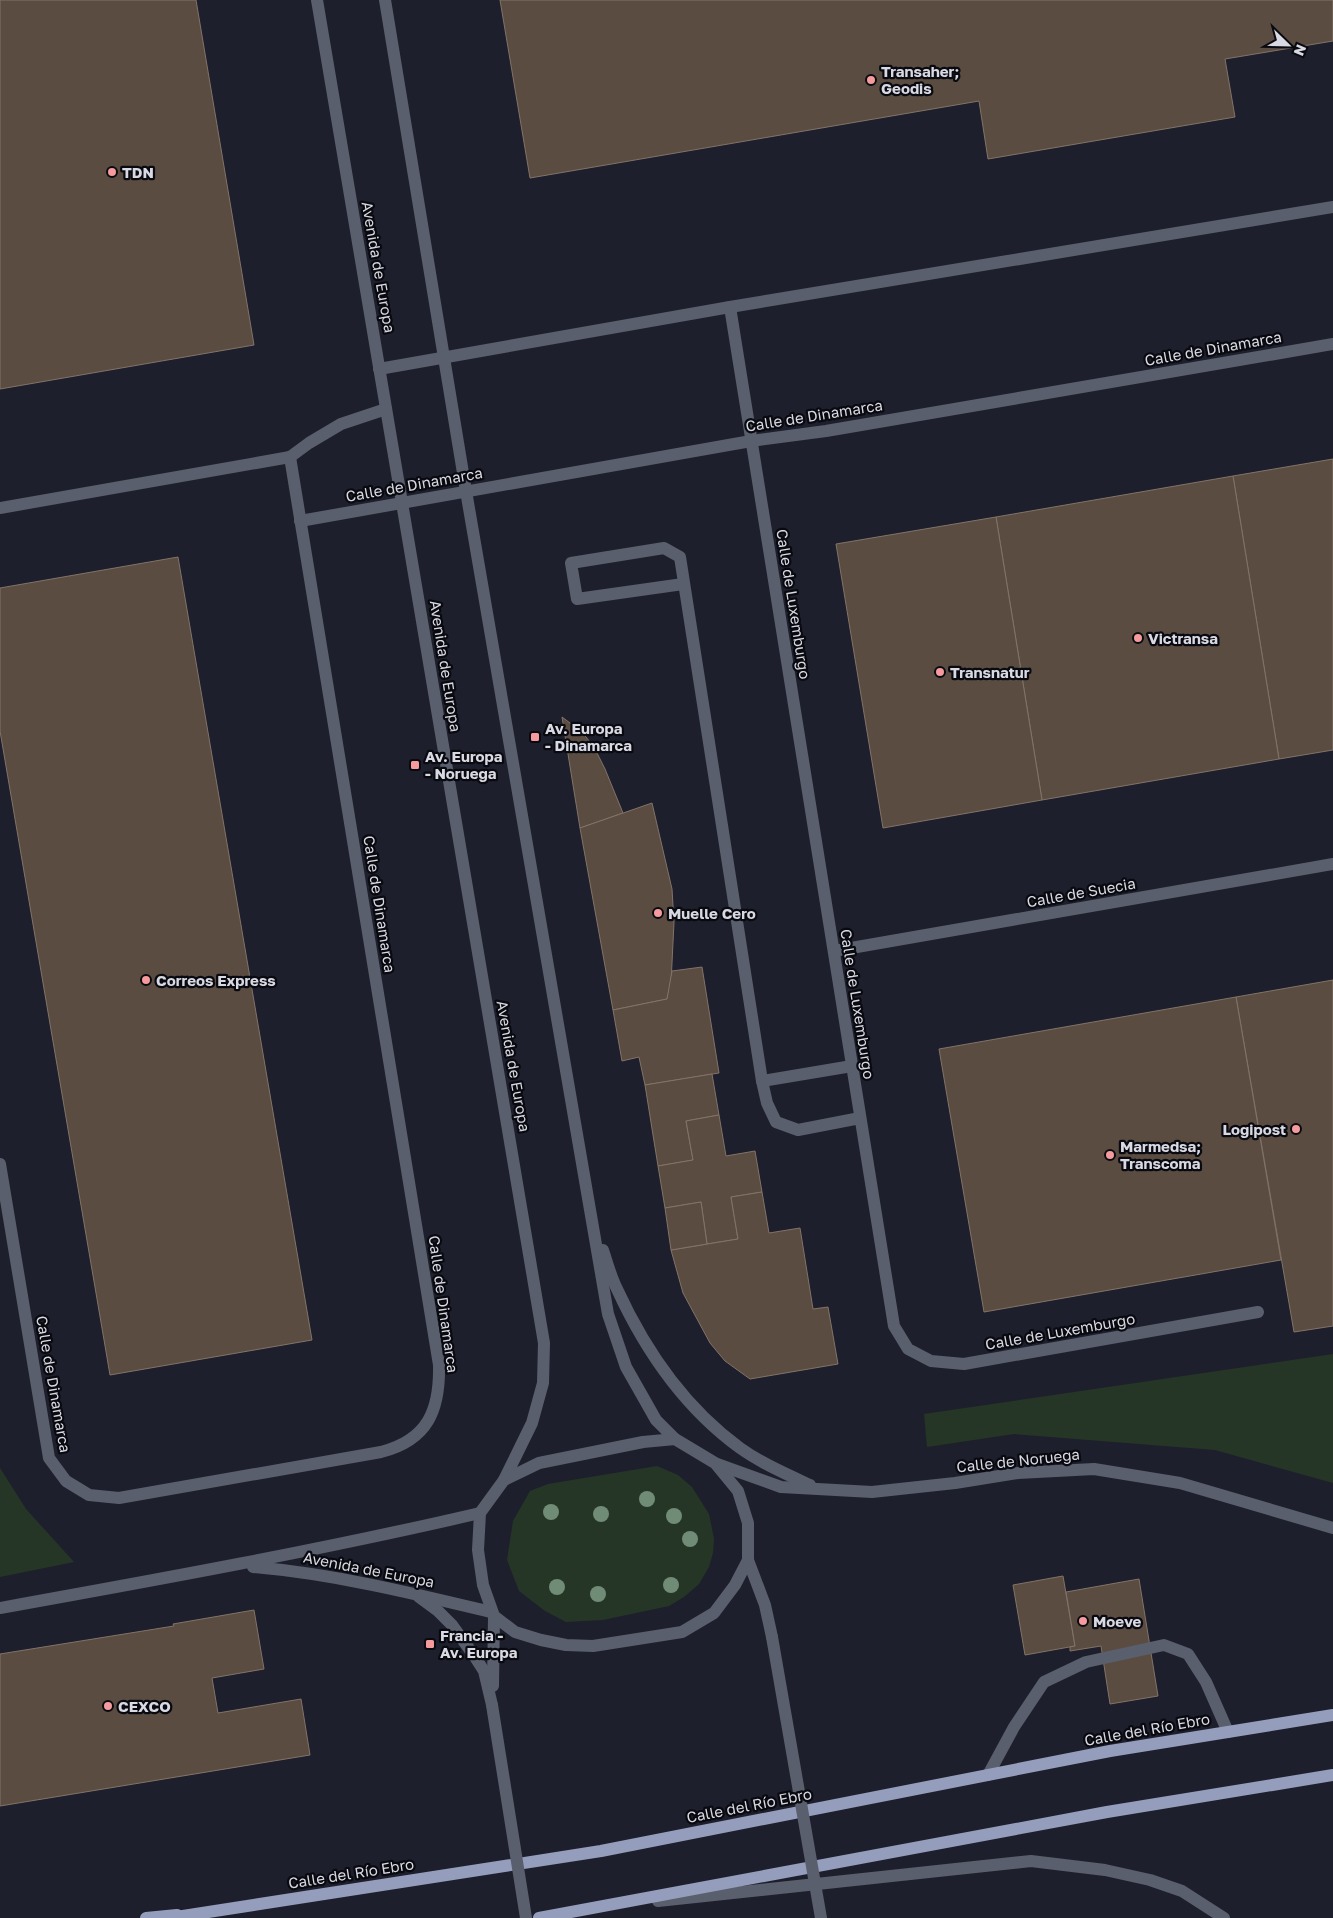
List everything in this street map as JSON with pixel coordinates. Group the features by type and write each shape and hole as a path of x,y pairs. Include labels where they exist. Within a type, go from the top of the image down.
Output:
{"main road":[{"name":"Calle del Río Ebro","path":"170,1918 601,1851 1110,1752 1333,1716"},
{"path":"539,1918 1106,1812 1333,1775"},
{"path":"146,1918 204,1912"}],"street":[{"name":"Avenida de Europa","path":"0,1608 375,1538 480,1513 504,1480 522,1446 534,1415 543,1383 544,1343 317,0"},
{"path":"385,0 466,490 608,1314 626,1367 656,1420 675,1439 715,1463 738,1491 748,1523 748,1560 765,1605 772,1638 821,1918"},
{"path":"379,369 730,307 1333,207"},
{"name":"Calle de Luxemburgo","path":"730,307 894,1326 908,1349 931,1361 964,1364 1258,1312"},
{"name":"Calle de Dinamarca","path":"300,521 403,504 466,490 751,441 1333,344"},
{"path":"0,508 290,457 341,424 386,409"},
{"name":"Calle de Dinamarca","path":"0,1164 49,1458 66,1481 82,1491 89,1495 119,1498 382,1452 406,1444 424,1428 430,1418 438,1394 439,1365 290,457"},
{"path":"683,584 577,598 571,563 664,548 680,557 766,1103 776,1122 798,1130 860,1118"},
{"name":"Calle de Suecia","path":"834,951 1333,864"},
{"path":"762,1081 852,1066"},
{"name":"Calle de Noruega","path":"589,1207 616,1288 643,1342 692,1406 739,1447 779,1471 819,1489"},
{"path":"504,1480 539,1463 643,1442 675,1439"},
{"name":"Calle de Noruega","path":"715,1463 781,1487 872,1492 1018,1474 1094,1469 1180,1483 1333,1528"},
{"path":"480,1513 478,1550 483,1585 492,1614 492,1706"},
{"path":"492,1614 515,1632 566,1645 593,1646 682,1632 714,1613 735,1586 748,1560"},
{"name":"Avenida de Europa","path":"238,1565 302,1571 367,1583 492,1614"},
{"path":"413,1593 438,1611 462,1639 484,1671 492,1706 526,1918"},
{"path":"988,1775 1014,1727 1044,1682 1086,1662 1164,1645 1188,1654 1206,1682 1228,1732"},
{"path":"606,1906 1031,1861 1105,1870 1150,1880 1182,1891 1224,1918"}],"green space":[{"path":"1333,1354 1333,1483 1215,1450 1014,1434 927,1447 924,1414"},
{"path":"657,1466 678,1475 692,1487 709,1514 714,1539 713,1553 709,1567 699,1584 684,1597 669,1606 603,1620 566,1622 545,1611 519,1591 507,1560 513,1521 530,1491 548,1484"},
{"path":"0,1468 26,1509 74,1562 0,1577"}],"building":[{"name":"TDN","path":"0,0 196,0 254,345 0,389"},
{"name":"Transaher; Geodis","path":"500,0 1333,0 1333,41 1225,59 1235,117 988,159 979,101 530,178"},
{"path":"1333,459 1333,750 1279,759 1233,476"},
{"name":"Victransa","path":"1233,476 1279,759 1042,800 996,517"},
{"name":"Transnatur","path":"996,517 1042,800 883,828 836,544"},
{"name":"Correos Express","path":"178,557 312,1340 110,1375 0,731 0,588"},
{"path":"562,717 582,732 594,747 623,813 580,828"},
{"path":"652,803 672,889 674,922 671,983 667,999 613,1010 580,828"},
{"path":"702,967 719,1073 645,1085 639,1057 622,1061 613,1010 667,999 672,971"},
{"name":"Logipost","path":"1333,980 1333,1326 1294,1332 1236,997"},
{"name":"Marmedsa; Transcoma","path":"1236,997 1281,1260 984,1312 939,1049"},
{"path":"712,1074 719,1115 686,1121 693,1160 658,1166 645,1085"},
{"path":"719,1115 726,1156 755,1151 762,1192 731,1197 738,1239 707,1244 701,1202 665,1208 658,1166 693,1160 686,1121"},
{"path":"762,1192 769,1233 800,1228 813,1309 828,1307 838,1364 750,1379 725,1361 710,1343 683,1293 671,1250 738,1239 731,1197"},
{"path":"701,1202 707,1244 671,1250 665,1208"},
{"path":"1063,1576 1075,1646 1025,1655 1013,1585"},
{"path":"1139,1579 1158,1696 1110,1704 1101,1646 1070,1651 1070,1647 1075,1646 1066,1592"},
{"name":"CEXCO","path":"254,1610 264,1669 212,1678 218,1713 301,1699 310,1755 0,1806 0,1654 174,1626 173,1624"}],"place":[{"name":"Transaher; Geodis","path":"871,80"},
{"name":"TDN","path":"112,172"},
{"name":"Victransa","path":"1138,638"},
{"name":"Transnatur","path":"940,672"},
{"name":"Av. Europa - Dinamarca","path":"535,737"},
{"name":"Av. Europa - Noruega","path":"415,765"},
{"name":"Muelle Cero","path":"658,913"},
{"name":"Correos Express","path":"146,980"},
{"name":"Logipost","path":"1296,1129"},
{"name":"Marmedsa; Transcoma","path":"1110,1155"},
{"name":"Moeve","path":"1083,1621"},
{"name":"Francia - Av. Europa","path":"430,1644"},
{"name":"CEXCO","path":"108,1706"}]}
